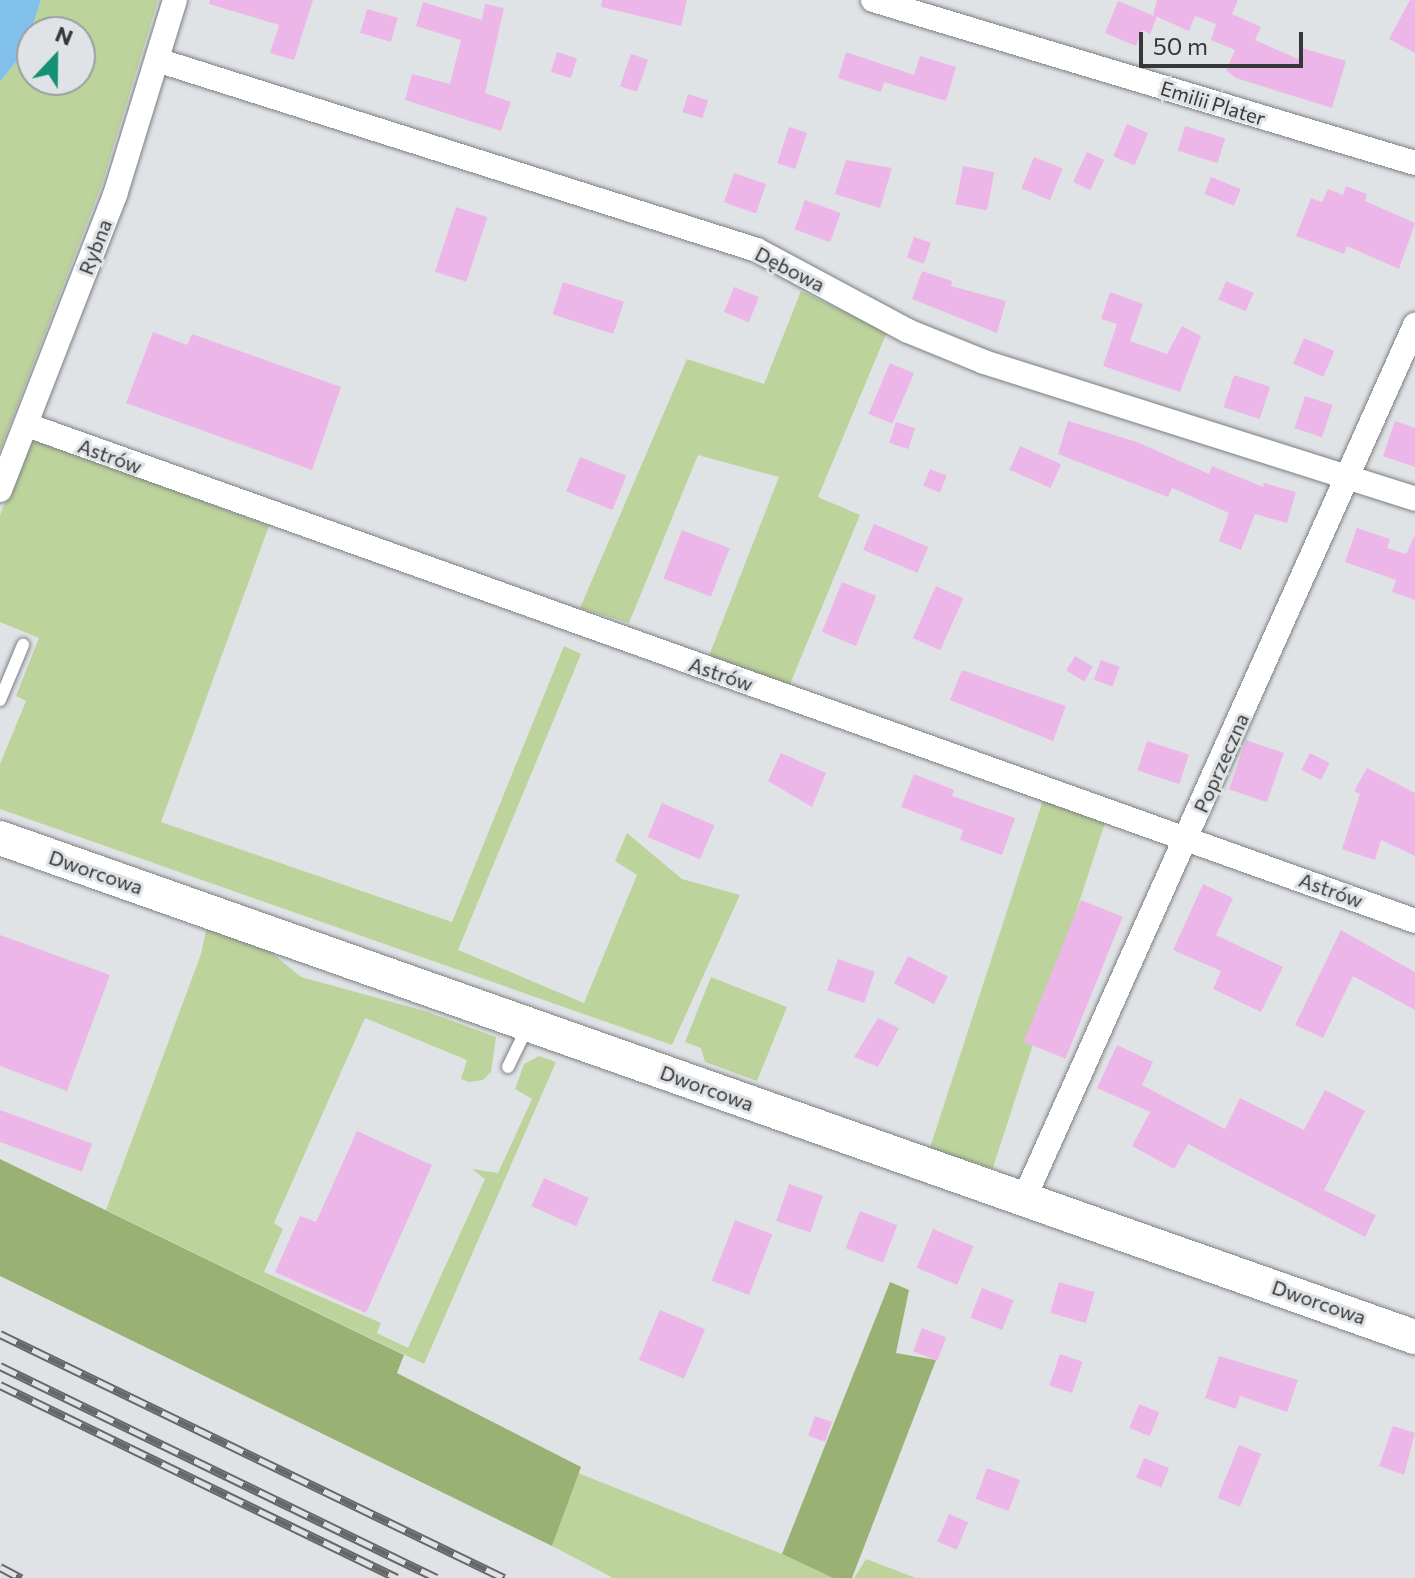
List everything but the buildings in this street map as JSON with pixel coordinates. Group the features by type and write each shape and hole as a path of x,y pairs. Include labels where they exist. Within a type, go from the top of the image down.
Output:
{"main road":[{"name":"Dworcowa","path":"0,838 1415,1337"}],"street":[{"name":"Rybna","path":"0,490 115,195 175,0"},
{"name":"Emilii Plater","path":"873,0 1415,163"},
{"name":"Dębowa","path":"157,60 757,250 908,331 984,362 1415,499"},
{"name":"Poprzeczna","path":"1023,1201 1415,325"},
{"name":"Astrów","path":"27,425 1188,837 1415,921"}],"lane":[{"path":"0,700 23,645"},
{"path":"508,1067 528,1025"}],"green space":[{"path":"41,0 158,0 102,184 0,450 0,82 16,62 16,96 96,96 96,16 36,16"},
{"path":"801,291 887,332 818,497 860,515 790,684 707,661 779,477 698,455 629,623 580,608 687,359 764,384"},
{"path":"43,441 269,526 161,822 452,922 564,646 581,654 458,950 584,1003 637,875 615,861 627,833 682,879 740,895 672,1045 0,809 0,764 26,701 16,696 39,638 0,622 0,515 29,443"},
{"path":"1043,800 1106,820 993,1168 930,1148"},
{"path":"207,926 268,950 301,977 425,1011 496,1037 491,1072 483,1080 469,1082 461,1079 467,1060 365,1018 274,1223 283,1229 264,1272 381,1323 377,1333 408,1348 485,1179 472,1169 498,1173 532,1099 515,1089 524,1064 539,1056 556,1062 424,1364 106,1210 201,954"},
{"path":"711,977 787,1007 757,1081 705,1062 701,1048 685,1042"},
{"path":"0,1159 404,1355 397,1373 581,1467 552,1546 0,1276"},
{"path":"890,1282 909,1290 896,1353 936,1360 852,1578 833,1578 782,1554"},
{"path":"578,1473 782,1554 833,1578 613,1578 552,1546"},
{"path":"866,1559 916,1578 854,1578"}],"water":[{"path":"0,0 41,0 36,16 16,16 16,62 0,82"}],"railway":[{"path":"0,1334 504,1578"},
{"path":"0,1366 436,1578"},
{"path":"0,1385 397,1578"},
{"path":"0,1567 21,1578"}]}
